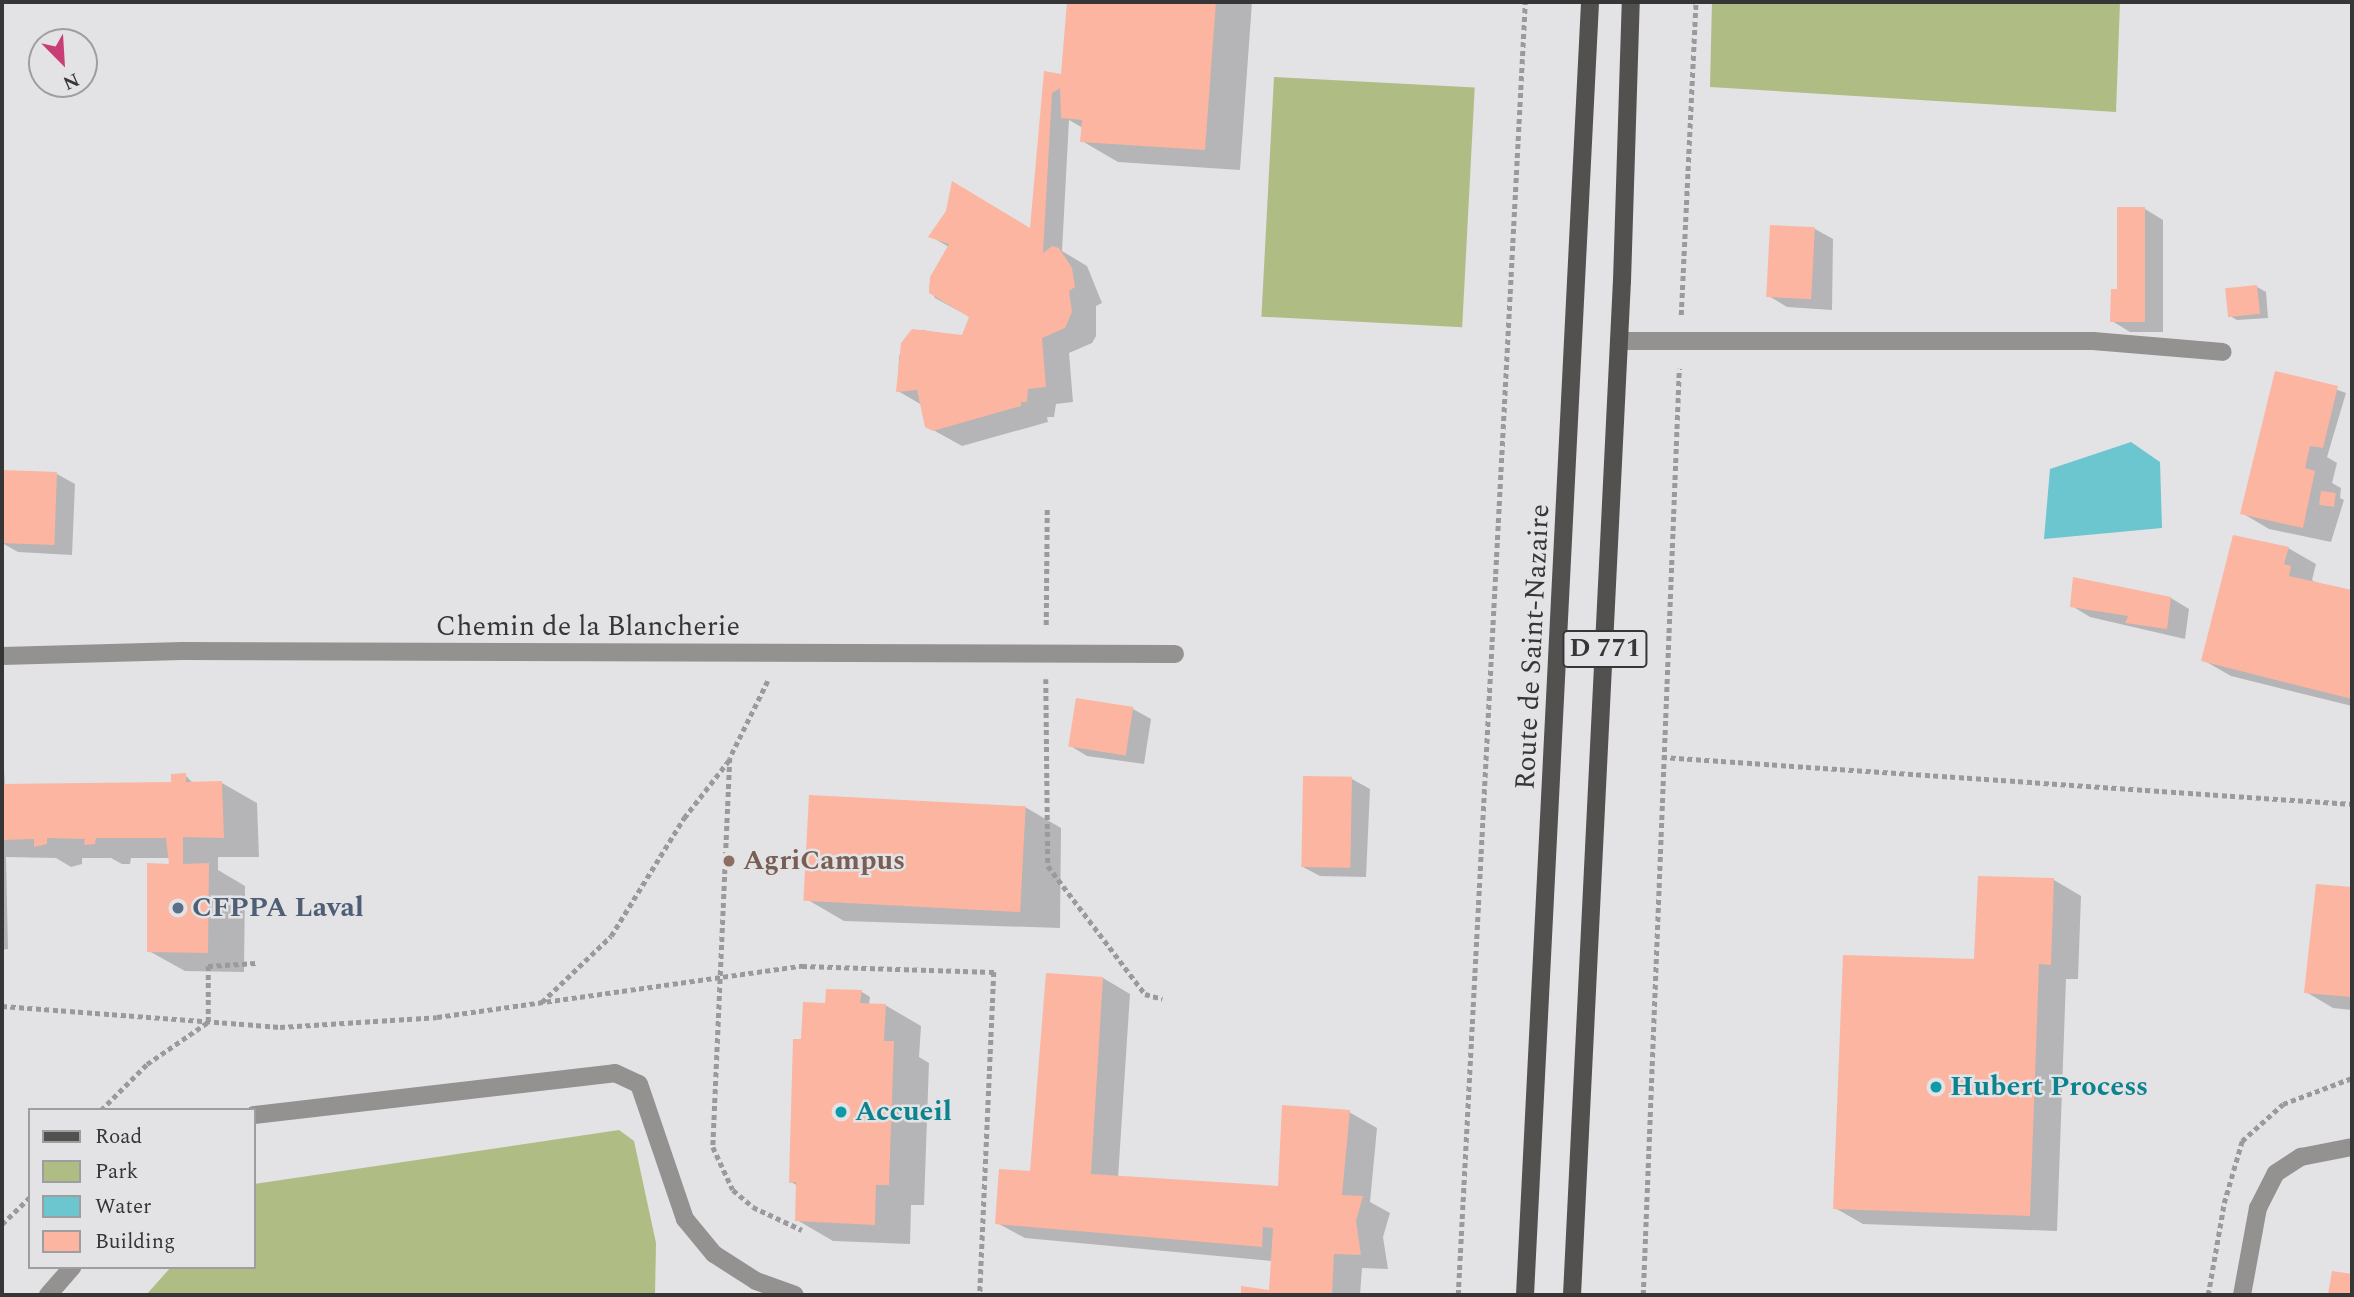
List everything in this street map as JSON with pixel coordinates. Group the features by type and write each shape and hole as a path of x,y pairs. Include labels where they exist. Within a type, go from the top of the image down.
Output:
{"main road":[{"name":"Route de Saint-Nazaire","path":"1525,1295 1590,2"},
{"name":"D 771","path":"1572,1295 1619,341 1631,2"}],"street":[{"path":"1619,341 1680,344 2093,341 2223,352"},
{"name":"Chemin de la Blancherie","path":"2,656 182,652 1175,654"},
{"path":"256,1115 615,1073 639,1084 685,1219 714,1254 756,1281 795,1295"},
{"path":"2242,1295 2258,1208 2276,1172 2301,1157 2352,1147"},
{"path":"48,1295 70,1269"}],"path":[{"path":"1458,1295 1525,2"},
{"path":"1643,1295 1662,757 1696,2"},
{"path":"1047,507 1048,866 1145,994 1162,999"},
{"path":"542,1002 611,936 684,818 730,758 752,719 760,693 796,653"},
{"path":"1662,757 2352,804"},
{"path":"730,758 713,1147 720,1170 733,1190 753,1207 803,1230"},
{"path":"208,1022 208,966 256,963"},
{"path":"2,1006 293,1027 437,1017 803,966 994,972 980,1295"},
{"path":"103,1108 148,1064 208,1022"},
{"path":"2,1224 28,1199"}],"green space":[{"path":"1712,2 2120,2 2116,112 1710,87"},
{"path":"1274,77 1475,88 1462,327 1261,317"},
{"path":"619,1130 634,1141 656,1243 655,1295 146,1295 169,1269 256,1269 256,1184"}],"water":[{"path":"2131,442 2160,462 2162,528 2044,539 2050,469"}],"building":[{"path":"1067,2 1216,2 1205,150 1080,142 1082,120 1061,118 1060,88 1052,93 1043,253 1052,246 1059,248 1072,268 1075,287 1069,291 1072,312 1065,328 1042,338 1046,387 1028,389 1027,402 1021,402 1021,406 933,431 925,427 917,390 896,392 901,343 912,329 962,335 969,317 929,293 930,277 949,244 928,237 946,211 952,181 1030,228 1044,71 1061,74"},
{"path":"2117,207 2145,207 2145,322 2110,322 2111,289 2117,289"},
{"path":"1770,225 1815,227 1811,299 1766,297"},
{"path":"2257,285 2260,314 2228,317 2225,288"},
{"path":"2275,371 2338,386 2323,448 2310,446 2305,468 2315,471 2303,528 2240,514"},
{"path":"2,470 57,472 54,545 2,543"},
{"path":"2321,491 2336,493 2334,507 2319,505"},
{"path":"2233,535 2289,547 2284,564 2291,566 2289,576 2352,590 2352,699 2201,661"},
{"path":"2073,577 2171,597 2167,629 2125,623 2128,616 2070,607"},
{"path":"1076,698 1133,707 1126,755 1068,746"},
{"name":"CFPPA Laval","path":"186,773 186,782 222,781 224,838 183,837 183,864 209,863 208,953 147,952 147,863 169,864 166,838 96,838 95,844 84,845 85,839 47,838 47,844 34,847 34,839 2,840 2,784 171,782 171,774"},
{"path":"1303,776 1352,777 1350,868 1301,867"},
{"path":"809,795 1026,806 1020,912 803,901"},
{"name":"Hubert Process","path":"1978,876 2054,878 2051,965 2039,964 2030,1216 1833,1209 1843,955 1974,959"},
{"path":"2316,884 2352,887 2352,997 2304,993"},
{"path":"1046,973 1103,977 1091,1174 1278,1186 1282,1105 1350,1110 1342,1195 1363,1196 1356,1221 1361,1255 1334,1254 1332,1295 1241,1295 1241,1286 1269,1290 1273,1228 1263,1227 1262,1247 995,1224 999,1169 1030,1171"},
{"name":"Accueil","path":"826,989 862,990 860,1003 886,1004 884,1041 894,1041 889,1185 876,1185 875,1225 795,1221 796,1182 789,1183 793,1039 801,1039 803,1002 825,1003"},
{"path":"2332,1271 2352,1274 2352,1295 2328,1295"}],"place":[{"name":"AgriCampus","path":"729,861"},
{"name":"CFPPA Laval","path":"178,908"},
{"name":"Hubert Process","path":"1936,1087"},
{"name":"Accueil","path":"841,1112"}]}
